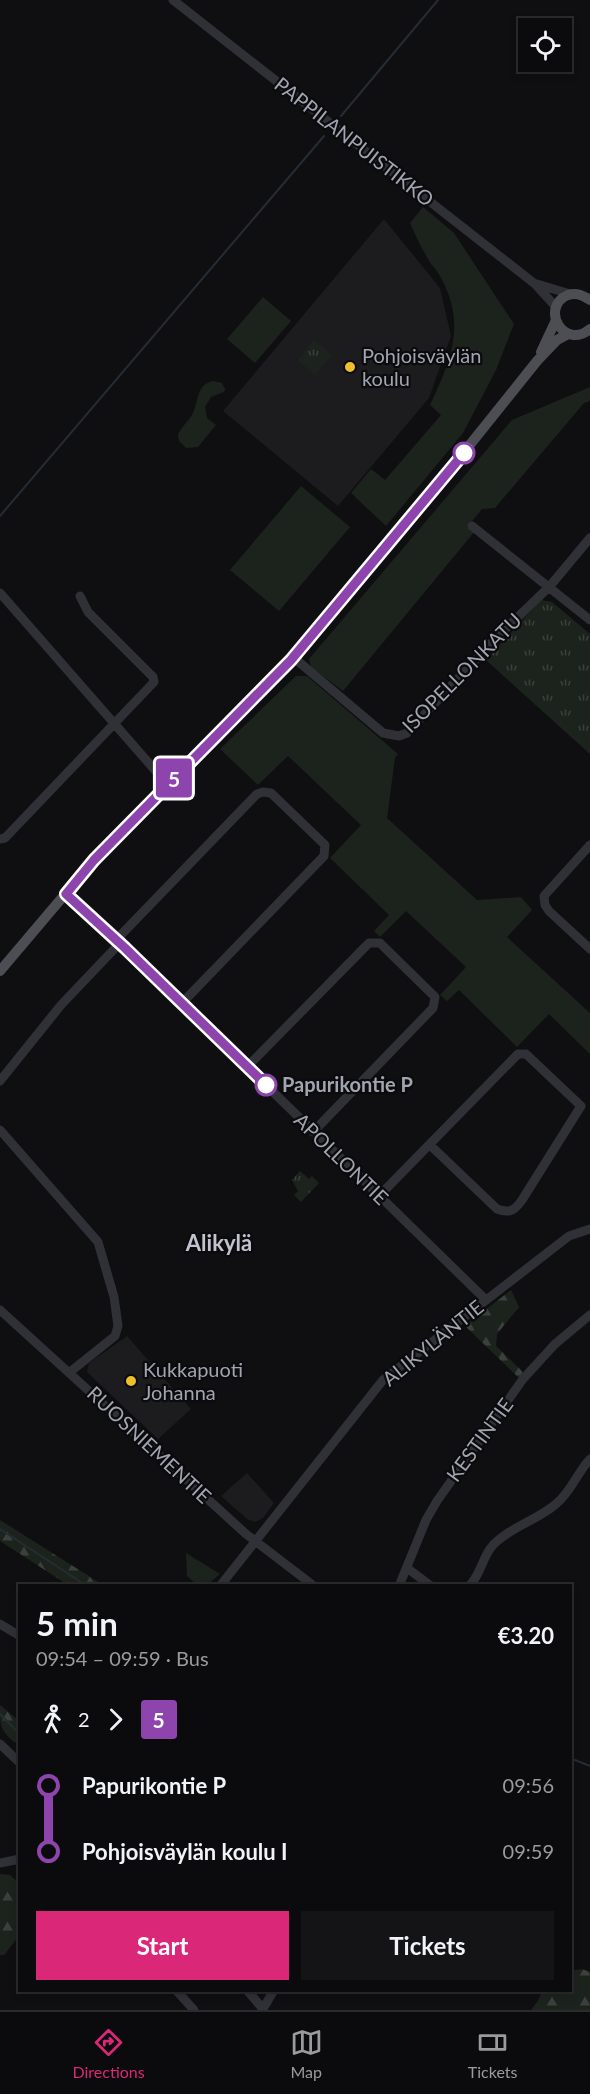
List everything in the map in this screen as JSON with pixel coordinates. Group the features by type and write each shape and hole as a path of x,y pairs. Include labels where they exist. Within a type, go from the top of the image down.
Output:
{"main road":[{"path":"568,334 558,326 556,307 564,297 570,294 588,294"},
{"path":"537,361 556,320"},
{"path":"0,971 94,860 293,657 421,505 537,361 557,340 568,334 587,334"}],"street":[{"name":"PAPPILANPUISTIKKO","path":"173,0 535,284 556,307"},
{"name":"PAPPILANPUISTIKKO","path":"535,284 570,294"},
{"path":"472,526 590,620"},
{"name":"ISOPELLONKATU","path":"293,657 383,733 399,736 407,732 495,639 550,586 590,538"},
{"path":"0,592 168,785"},
{"path":"0,839 5,838 154,682 153,677 88,612 80,596"},
{"path":"0,1080 61,1005 257,794 272,793 325,845 324,856 182,1003"},
{"path":"590,845 544,896 545,905 549,911 590,950"},
{"name":"APOLLONTIE","path":"66,894 182,1003 485,1299"},
{"path":"247,1067 369,943 380,943 435,997 433,1008 313,1132"},
{"path":"379,1196 518,1054 526,1054 581,1106 522,1200 513,1210 506,1212 497,1209 430,1145"},
{"path":"0,1130 98,1242 114,1297 118,1326 115,1336 70,1372"},
{"name":"ALIKYLÄNTIE","path":"256,1542 383,1380 569,1236 590,1229"},
{"name":"RUOSNIEMENTIE","path":"0,1310 256,1542 311,1584"},
{"name":"KESTINTIE","path":"400,1584 426,1520 437,1501 524,1379 555,1344 590,1315"},
{"path":"471,1584 491,1547 517,1526 539,1516 556,1504 590,1459"},
{"path":"222,1584 256,1542"},
{"path":"407,1568 428,1584"},
{"path":"0,1624 18,1635"},
{"path":"0,1744 18,1761"},
{"path":"0,1863 18,1859"},
{"path":"178,1992 194,2010"},
{"path":"249,1992 263,2008 273,1992"}],"shaded area":[{"name":"Pohjoisväylän koulu","path":"384,219 440,288 451,336 429,398 338,506 223,411"},
{"path":"127,1336 191,1409 158,1439 87,1372 89,1363"},
{"path":"247,1473 274,1503 263,1518 255,1522 247,1519 221,1496"}],"green space":[{"path":"423,207 454,233 514,324 496,370 463,433 386,526 351,493 371,469 385,480 441,415 430,405 450,357 453,342 453,310 448,293 422,249 410,223"},
{"path":"263,297 291,321 255,363 227,339"},
{"path":"314,340 332,355 315,375 298,360"},
{"path":"213,381 222,383 225,389 224,392 211,397 205,407 207,418 216,425 198,447 186,448 179,441 178,434 193,413 201,389"},
{"path":"590,387 590,401 584,403 495,508 482,509 469,525 475,531 343,691 311,667 309,659 512,420"},
{"path":"301,486 350,527 279,611 230,570"},
{"path":"541,600 552,602 590,634 590,754 486,660"},
{"path":"296,676 307,676 398,754 395,758 387,818 477,900 521,897 532,910 507,937 590,1013 590,1054 549,1014 517,1047 459,990 447,1001 440,995 466,967 406,911 380,937 374,931 389,915 330,858 361,825 288,756 258,785 220,749"},
{"path":"300,1171 309,1179 312,1176 319,1183 301,1202 294,1195 298,1191 292,1180"},
{"path":"511,1290 519,1307 497,1334 496,1346 523,1372 519,1378 465,1326"},
{"path":"0,1520 101,1584 66,1584 0,1541"},
{"path":"186,1553 220,1574 208,1584 196,1584 187,1576"},
{"path":"0,1705 18,1720 18,1742 14,1742 6,1734 1,1722"},
{"path":"0,1874 10,1875 18,1882 18,1937 4,1955 0,1955"},
{"path":"582,1969 590,1972 590,2010 531,2010 542,1992 572,1992 572,1971"}],"waterway":[{"path":"341,116 438,0"},
{"path":"0,516 324,136"},
{"path":"0,1529 84,1584"},
{"path":"0,1714 18,1732"},
{"path":"572,1761 590,1766"}],"bus line":[{"name":"5","path":"266,1085 66,894 94,860 291,660 464,453"}],"place":[{"name":"Pohjoisväylän koulu","path":"350,367"},
{"name":"Papurikontie P","path":"266,1085"},
{"name":"Kukkapuoti Johanna","path":"131,1381"}],"district":[{"name":"Alikylä","path":"219,1243"}]}
